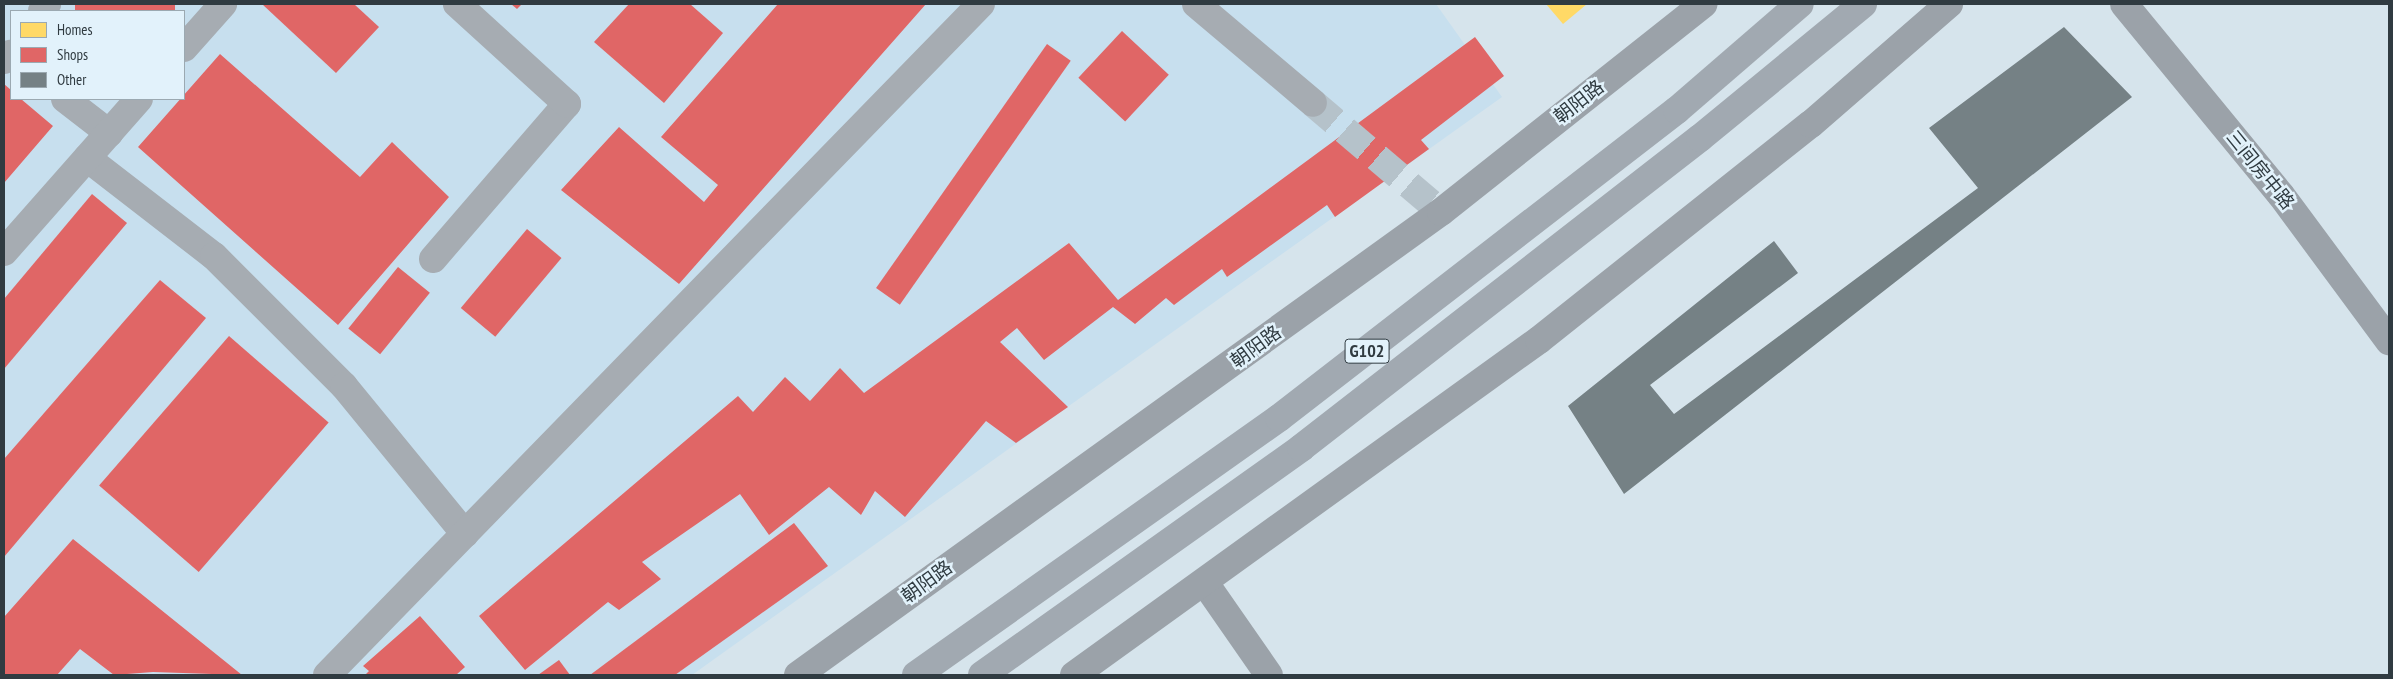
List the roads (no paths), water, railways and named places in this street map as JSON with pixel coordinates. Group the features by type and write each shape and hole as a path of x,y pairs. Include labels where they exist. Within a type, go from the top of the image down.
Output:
{"highway":[{"name":"G102","path":"916,675 1286,412 1677,110 1800,4"},
{"name":"G102","path":"982,675 1301,448 1700,138 1863,4"}],"street":[{"path":"185,47 223,4"},
{"path":"433,258 566,104 456,4"},
{"path":"327,675 981,4"},
{"path":"1196,4 1313,103"},
{"name":"朝阳路","path":"798,675 1442,212 1703,4"},
{"path":"1074,675 1205,583 1539,340 1811,124 1949,4"},
{"name":"三间房中路","path":"2124,4 2282,195 2389,341"},
{"path":"66,100 109,133"},
{"path":"4,252 138,100"},
{"path":"87,158 228,270 344,386 465,534"},
{"path":"1205,583 1269,675"}],"tunnel":[{"path":"1313,103 1441,212"}]}
